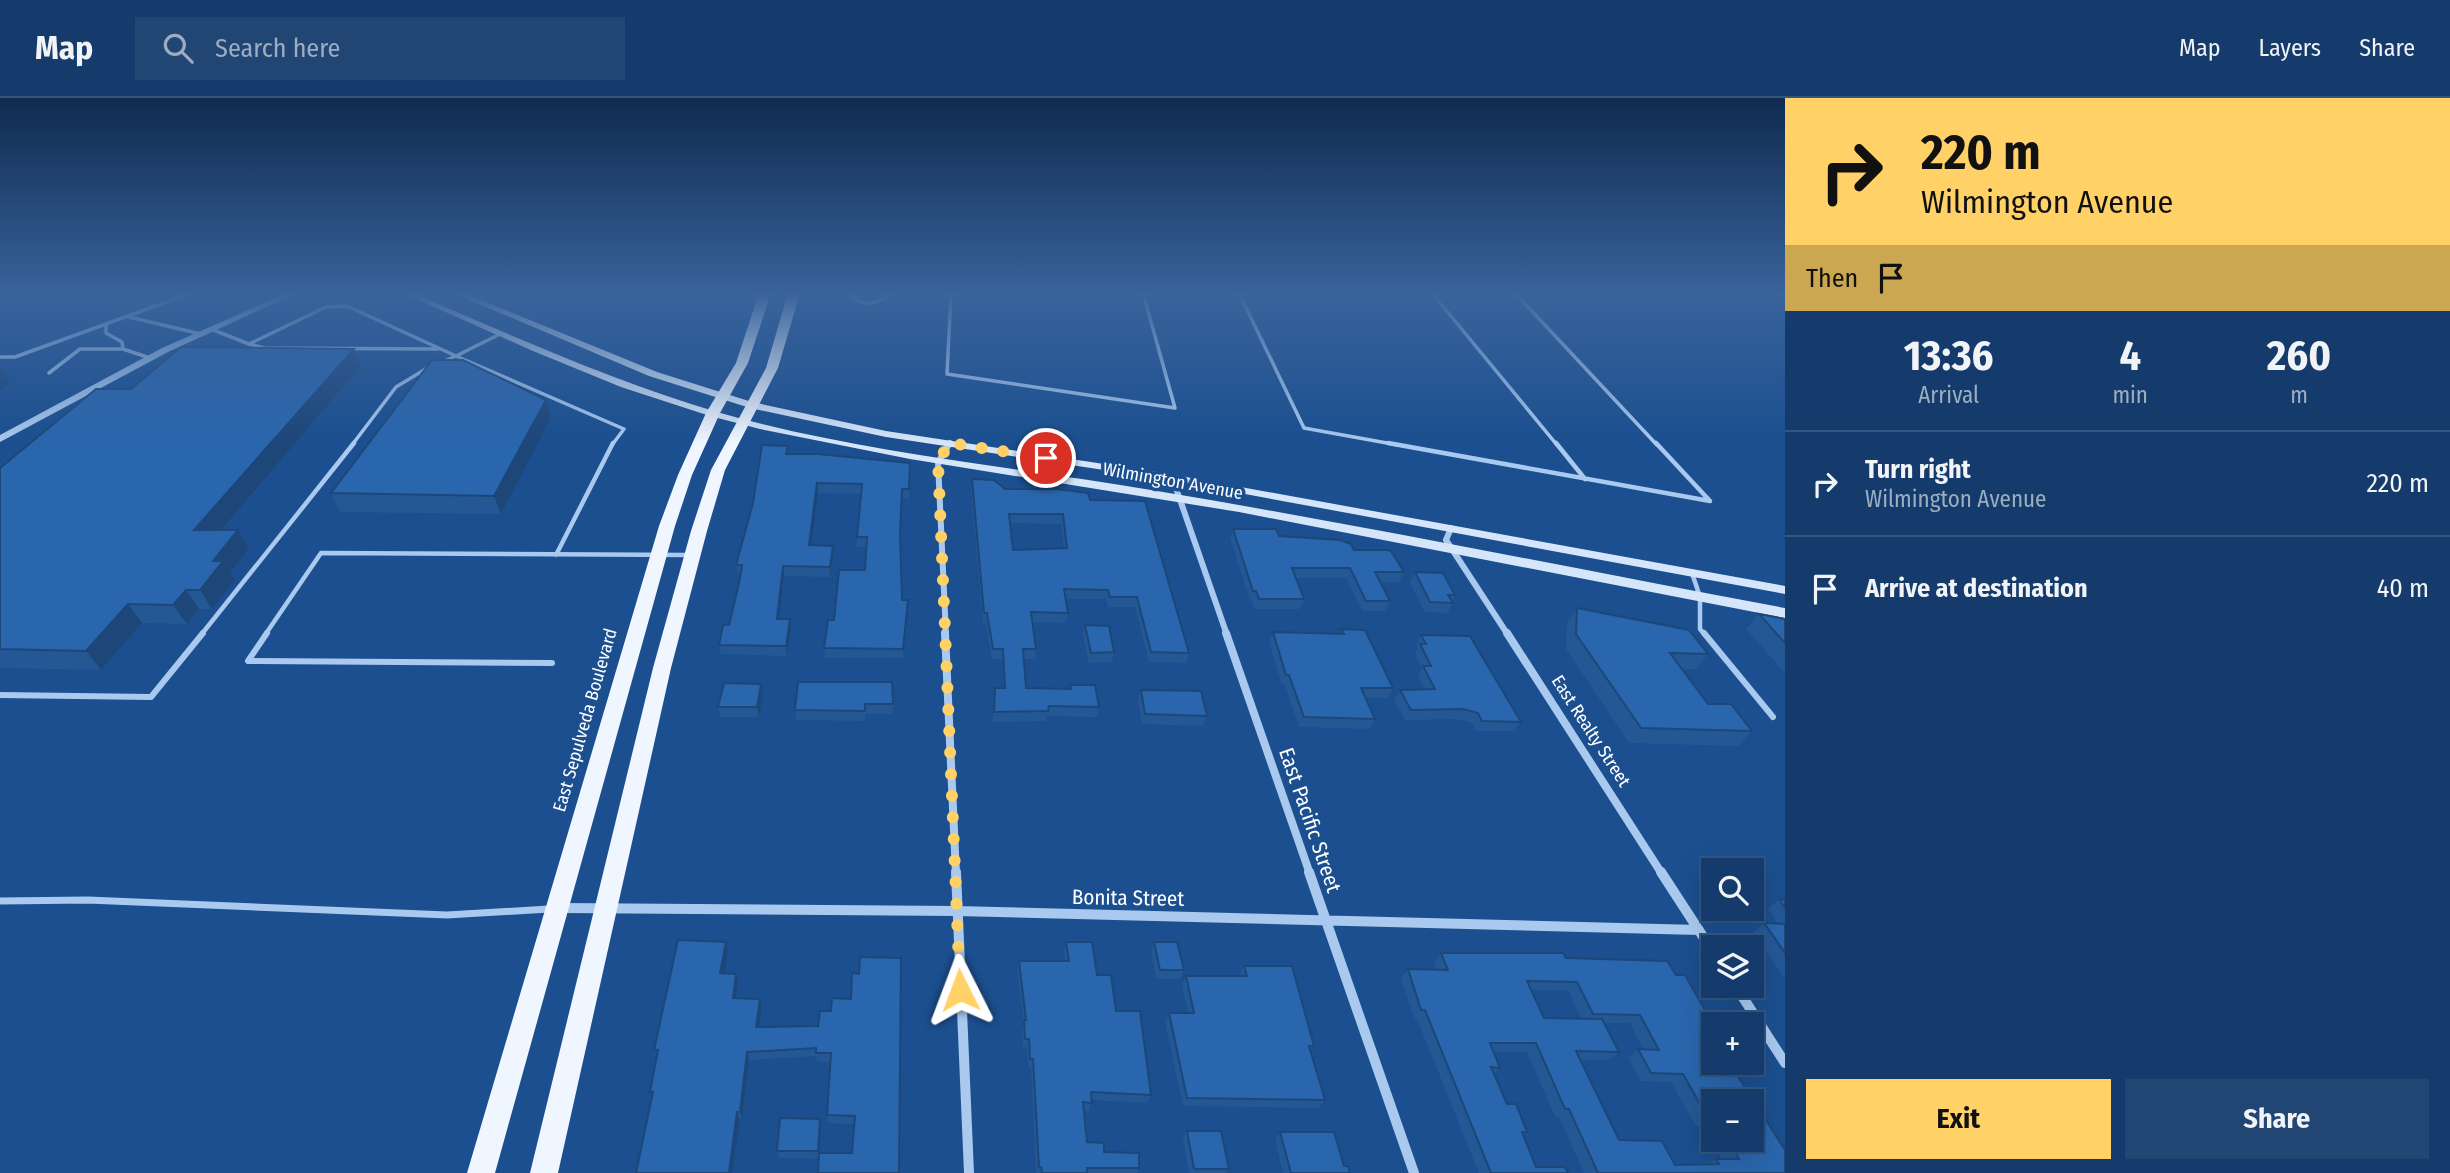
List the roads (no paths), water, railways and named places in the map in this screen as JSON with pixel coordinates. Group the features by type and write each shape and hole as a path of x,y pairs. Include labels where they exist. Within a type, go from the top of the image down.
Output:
{"main road":[{"name":"Wilmington Avenue","path":"523,343 621,383 743,421 938,461 1180,498 1785,613"},
{"name":"Wilmington Avenue","path":"578,343 653,374 750,405 886,433 1182,480 1785,590"},
{"name":"East Sepulveda Boulevard","path":"481,1173 659,555 685,475 713,413 742,363 749,343"},
{"path":"544,1173 662,668 718,470 750,405 772,368 779,343"}],"street":[{"path":"0,439 182,343"},
{"path":"950,443 938,461 969,1173"},
{"name":"East Pacific Street","path":"1182,480 1177,491 1414,1173"},
{"name":"East Realty Street","path":"1451,528 1446,540 1702,935"},
{"name":"Bonita Street","path":"556,908 956,911 1699,930"},
{"path":"1742,998 1785,1063"}],"lane":[{"path":"0,357 15,357 53,343"},
{"path":"122,343 123,349"},
{"path":"426,343 624,429 611,446 556,555"},
{"path":"0,695 151,697 311,500 396,387 428,368 482,343"},
{"path":"949,343 947,374 1175,408 1157,343"},
{"path":"1263,343 1304,428 1710,501 1562,343"},
{"path":"1473,343 1585,479"},
{"path":"249,344 264,348 438,349"},
{"path":"49,373 80,349 123,349 150,358"},
{"path":"552,663 248,661 321,554 694,555"},
{"path":"1692,573 1700,597 1700,629 1773,717"},
{"path":"0,901 88,900 447,915 556,908"}]}
